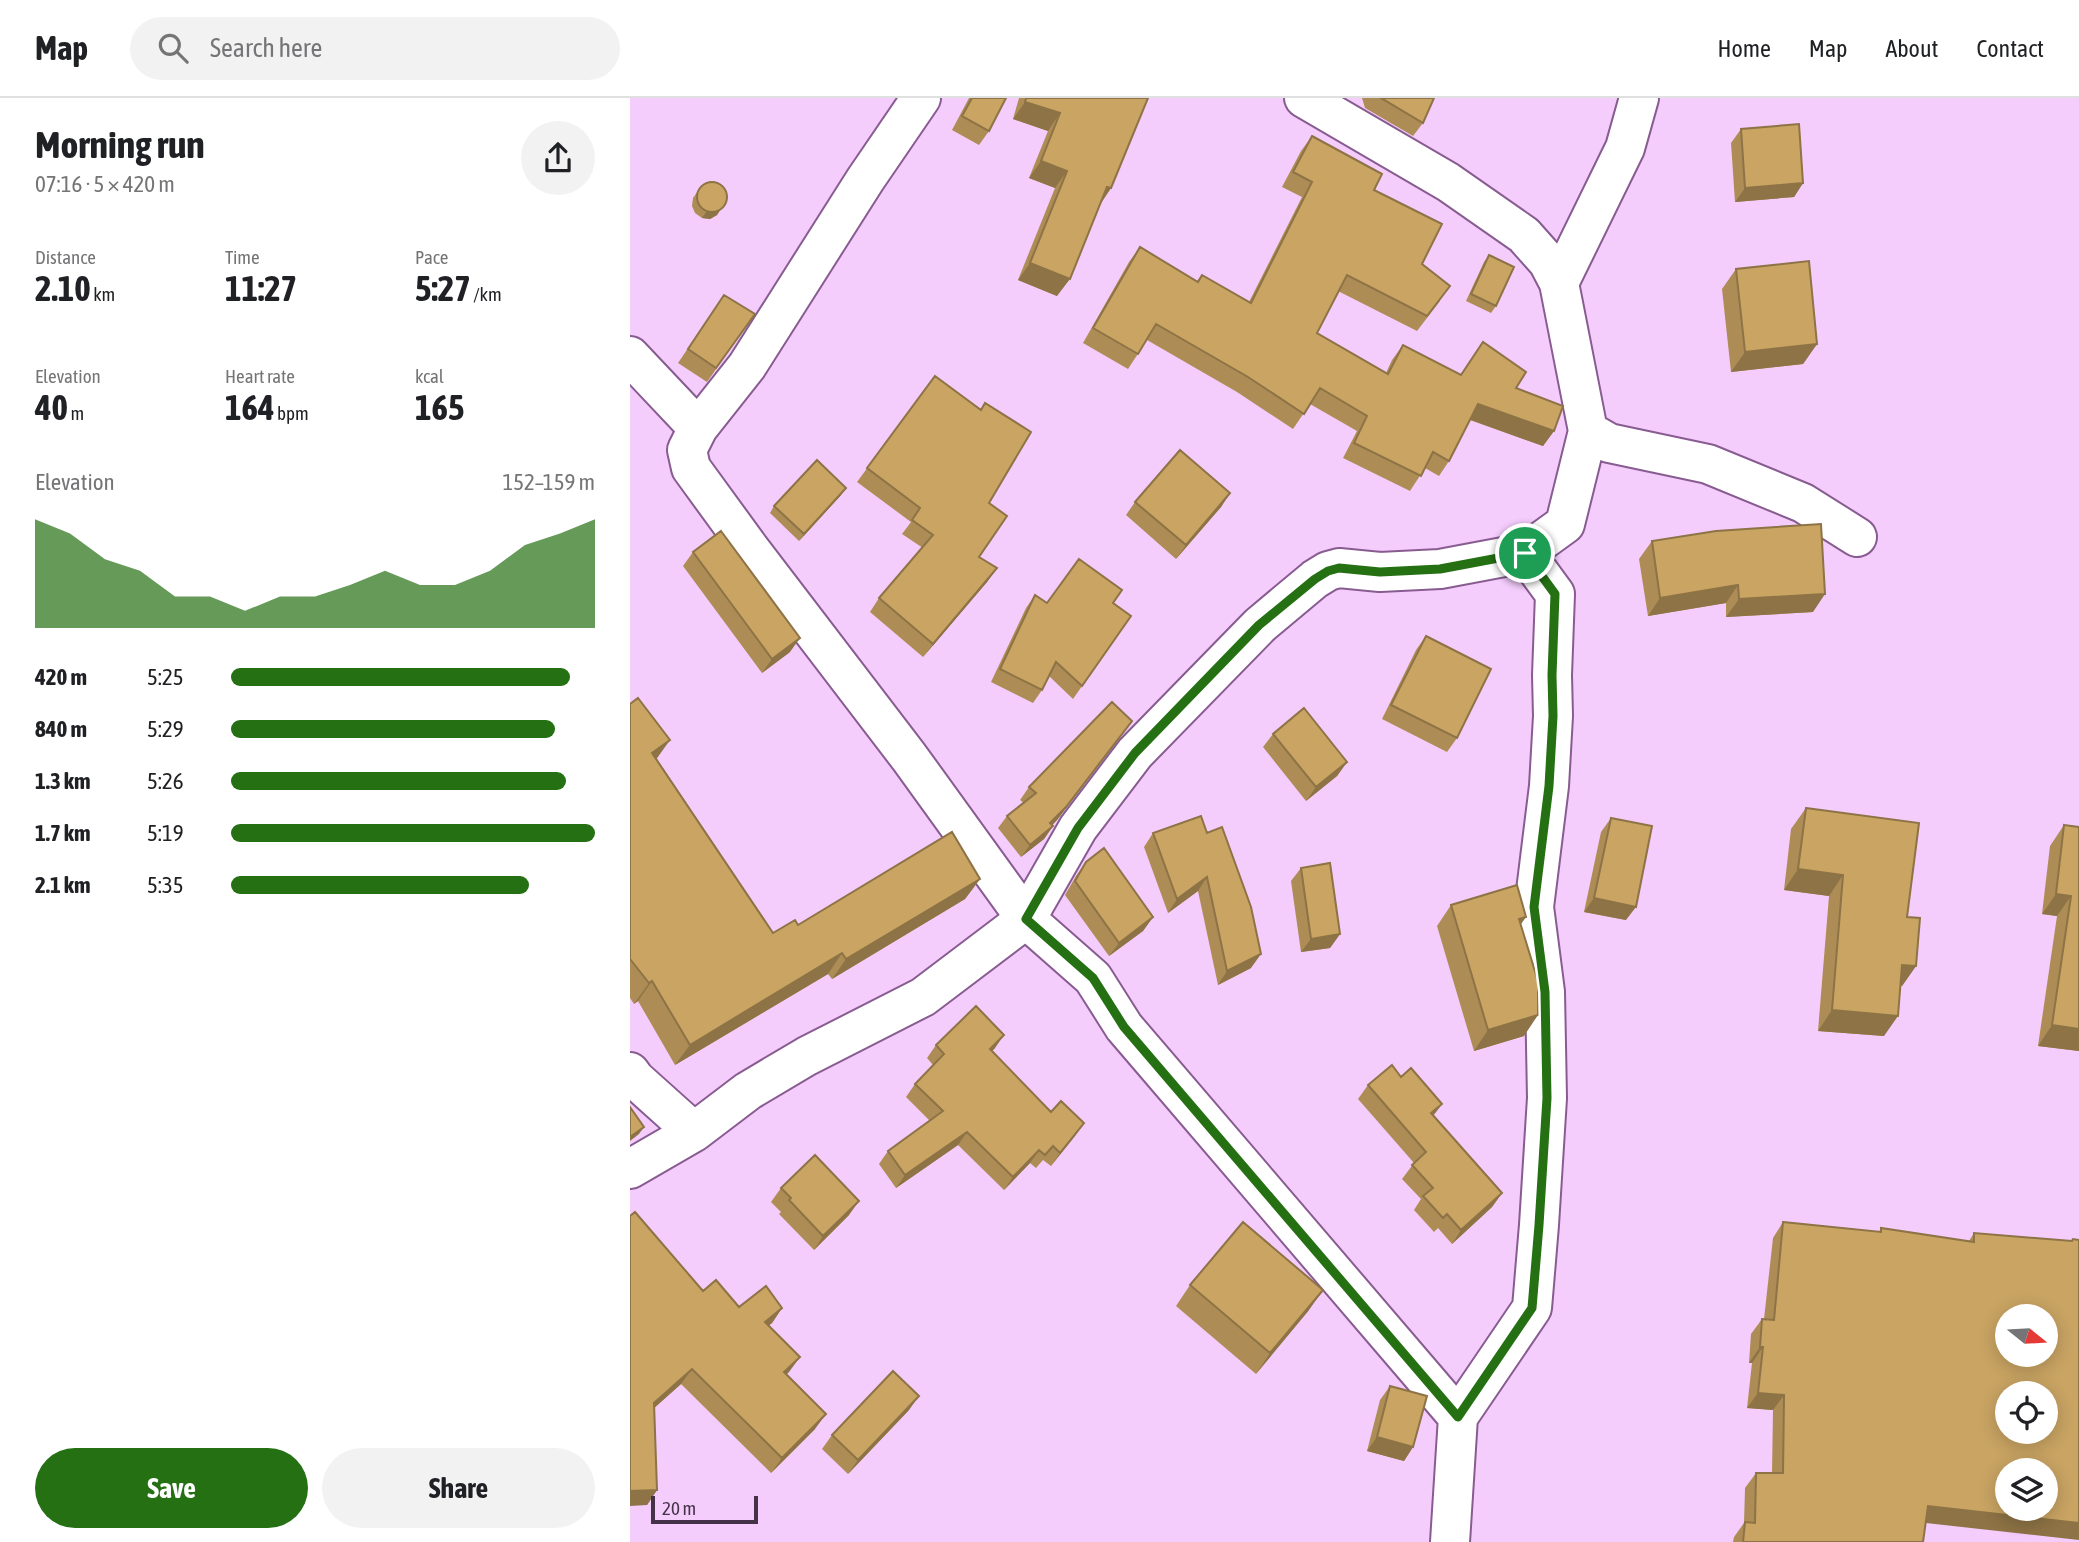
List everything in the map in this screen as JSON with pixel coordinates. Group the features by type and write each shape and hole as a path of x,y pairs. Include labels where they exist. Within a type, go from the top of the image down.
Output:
{"street":[{"path":"921,98 865,180 747,366 698,428 687,450 691,468 909,757 1026,919 1093,978 1124,1027 1458,1417"},
{"path":"630,1169 694,1132 748,1091 807,1056 923,997 1026,919 1078,828 1135,753 1259,625 1315,579 1339,568 1380,572 1440,569 1525,553 1565,523 1588,431 1559,283 1548,262 1524,235 1448,183 1304,98"},
{"path":"1559,283 1625,148 1639,98"},
{"path":"630,356 698,428"},
{"path":"1588,431 1609,443 1708,464 1803,503 1857,537"},
{"path":"1450,1542 1458,1417 1532,1308 1538,1239 1547,1098 1545,992 1534,907 1549,786 1555,594 1525,553"},
{"path":"630,1072 694,1132"}],"building":[{"path":"972,98 1006,98 989,131 962,116"},
{"path":"1026,98 1148,98 1111,188 1107,187 1070,279 1030,263 1067,171 1041,161 1060,113 1025,102"},
{"path":"1381,98 1434,98 1423,123"},
{"path":"1799,124 1803,183 1745,188 1741,129"},
{"path":"1312,136 1382,174 1374,190 1442,224 1422,264 1450,286 1427,316 1347,275 1317,333 1388,374 1403,345 1461,375 1483,342 1526,372 1516,388 1563,406 1554,431 1478,404 1449,461 1433,452 1421,476 1354,443 1367,416 1320,388 1304,414 1248,377 1156,324 1138,354 1093,328 1140,247 1198,282 1202,275 1251,303 1312,182 1293,172"},
{"path":"712,182 723,186 727,197 723,208 712,212 701,208 697,197 701,186"},
{"path":"1489,255 1514,267 1496,306 1471,294"},
{"path":"1809,261 1817,344 1745,352 1736,269"},
{"path":"724,295 755,314 716,368 688,349"},
{"path":"935,376 981,410 985,403 1031,432 989,503 1007,516 979,557 997,568 933,644 879,598 933,535 912,520 920,508 867,468"},
{"path":"1180,450 1230,493 1186,545 1135,502"},
{"path":"817,460 846,488 804,534 774,506"},
{"path":"1821,524 1825,594 1739,599 1738,585 1660,598 1652,541 1716,531"},
{"path":"721,531 800,638 772,659 693,552"},
{"path":"1079,559 1122,590 1113,603 1131,616 1082,686 1056,662 1042,690 1000,669 1035,595 1047,603"},
{"path":"1426,636 1491,669 1457,738 1391,705"},
{"path":"638,698 670,740 652,753 773,933 795,920 798,925 952,832 980,879 846,959 842,953 690,1045 652,981 649,983 630,959 630,704"},
{"path":"1112,702 1132,721 1066,807 1050,823 1053,826 1030,845 1007,816 1036,793 1029,787"},
{"path":"1304,708 1347,762 1316,787 1273,734"},
{"path":"1806,808 1919,823 1907,917 1920,918 1916,966 1902,965 1898,1016 1832,1010 1843,875 1798,869"},
{"path":"1201,816 1207,833 1222,827 1251,907 1261,954 1227,971 1207,877 1177,899 1153,833"},
{"path":"1611,818 1652,826 1636,907 1594,898"},
{"path":"2064,825 2079,827 2079,1029 2052,1025 2071,896 2056,894"},
{"path":"1104,848 1153,917 1119,943 1075,881 1086,862"},
{"path":"1330,863 1340,934 1311,939 1301,868"},
{"path":"1517,885 1526,917 1519,919 1538,981 1538,1015 1488,1030 1451,905"},
{"path":"976,1006 1004,1035 990,1049 1051,1112 1061,1101 1084,1123 1060,1153 1053,1146 1045,1155 1039,1150 1013,1177 967,1132 905,1175 888,1151 943,1111 915,1084 944,1054 936,1045"},
{"path":"1392,1065 1401,1077 1411,1068 1442,1104 1431,1113 1502,1193 1461,1230 1447,1214 1443,1218 1423,1196 1433,1188 1412,1165 1426,1152 1368,1085"},
{"path":"630,1107 644,1127 630,1137"},
{"path":"815,1155 859,1201 823,1236 781,1188"},
{"path":"635,1212 703,1291 716,1280 739,1307 766,1286 782,1308 765,1322 800,1357 784,1372 826,1414 782,1458 692,1369 654,1403 657,1490 630,1491 630,1216"},
{"path":"1243,1222 1323,1290 1270,1353 1190,1285"},
{"path":"1783,1222 1881,1232 1881,1228 1974,1242 1974,1233 2079,1240 2079,1523 2058,1521 2058,1458 1995,1458 1995,1514 1928,1506 1923,1542 1743,1542 1745,1522 1755,1523 1756,1473 1783,1473 1784,1395 1758,1393 1763,1347 1760,1347 1762,1319 1774,1320"},
{"path":"893,1371 919,1396 858,1460 832,1435"},
{"path":"1390,1386 1427,1396 1413,1447 1377,1437"}],"route":[{"path":"1525,553 1555,594 1549,786 1534,907 1545,992 1547,1098 1539,1225 1532,1308 1458,1417 1124,1027 1093,978 1026,919 1078,828 1135,753 1259,625 1315,579 1339,568 1380,572 1440,569 1525,553"}]}
